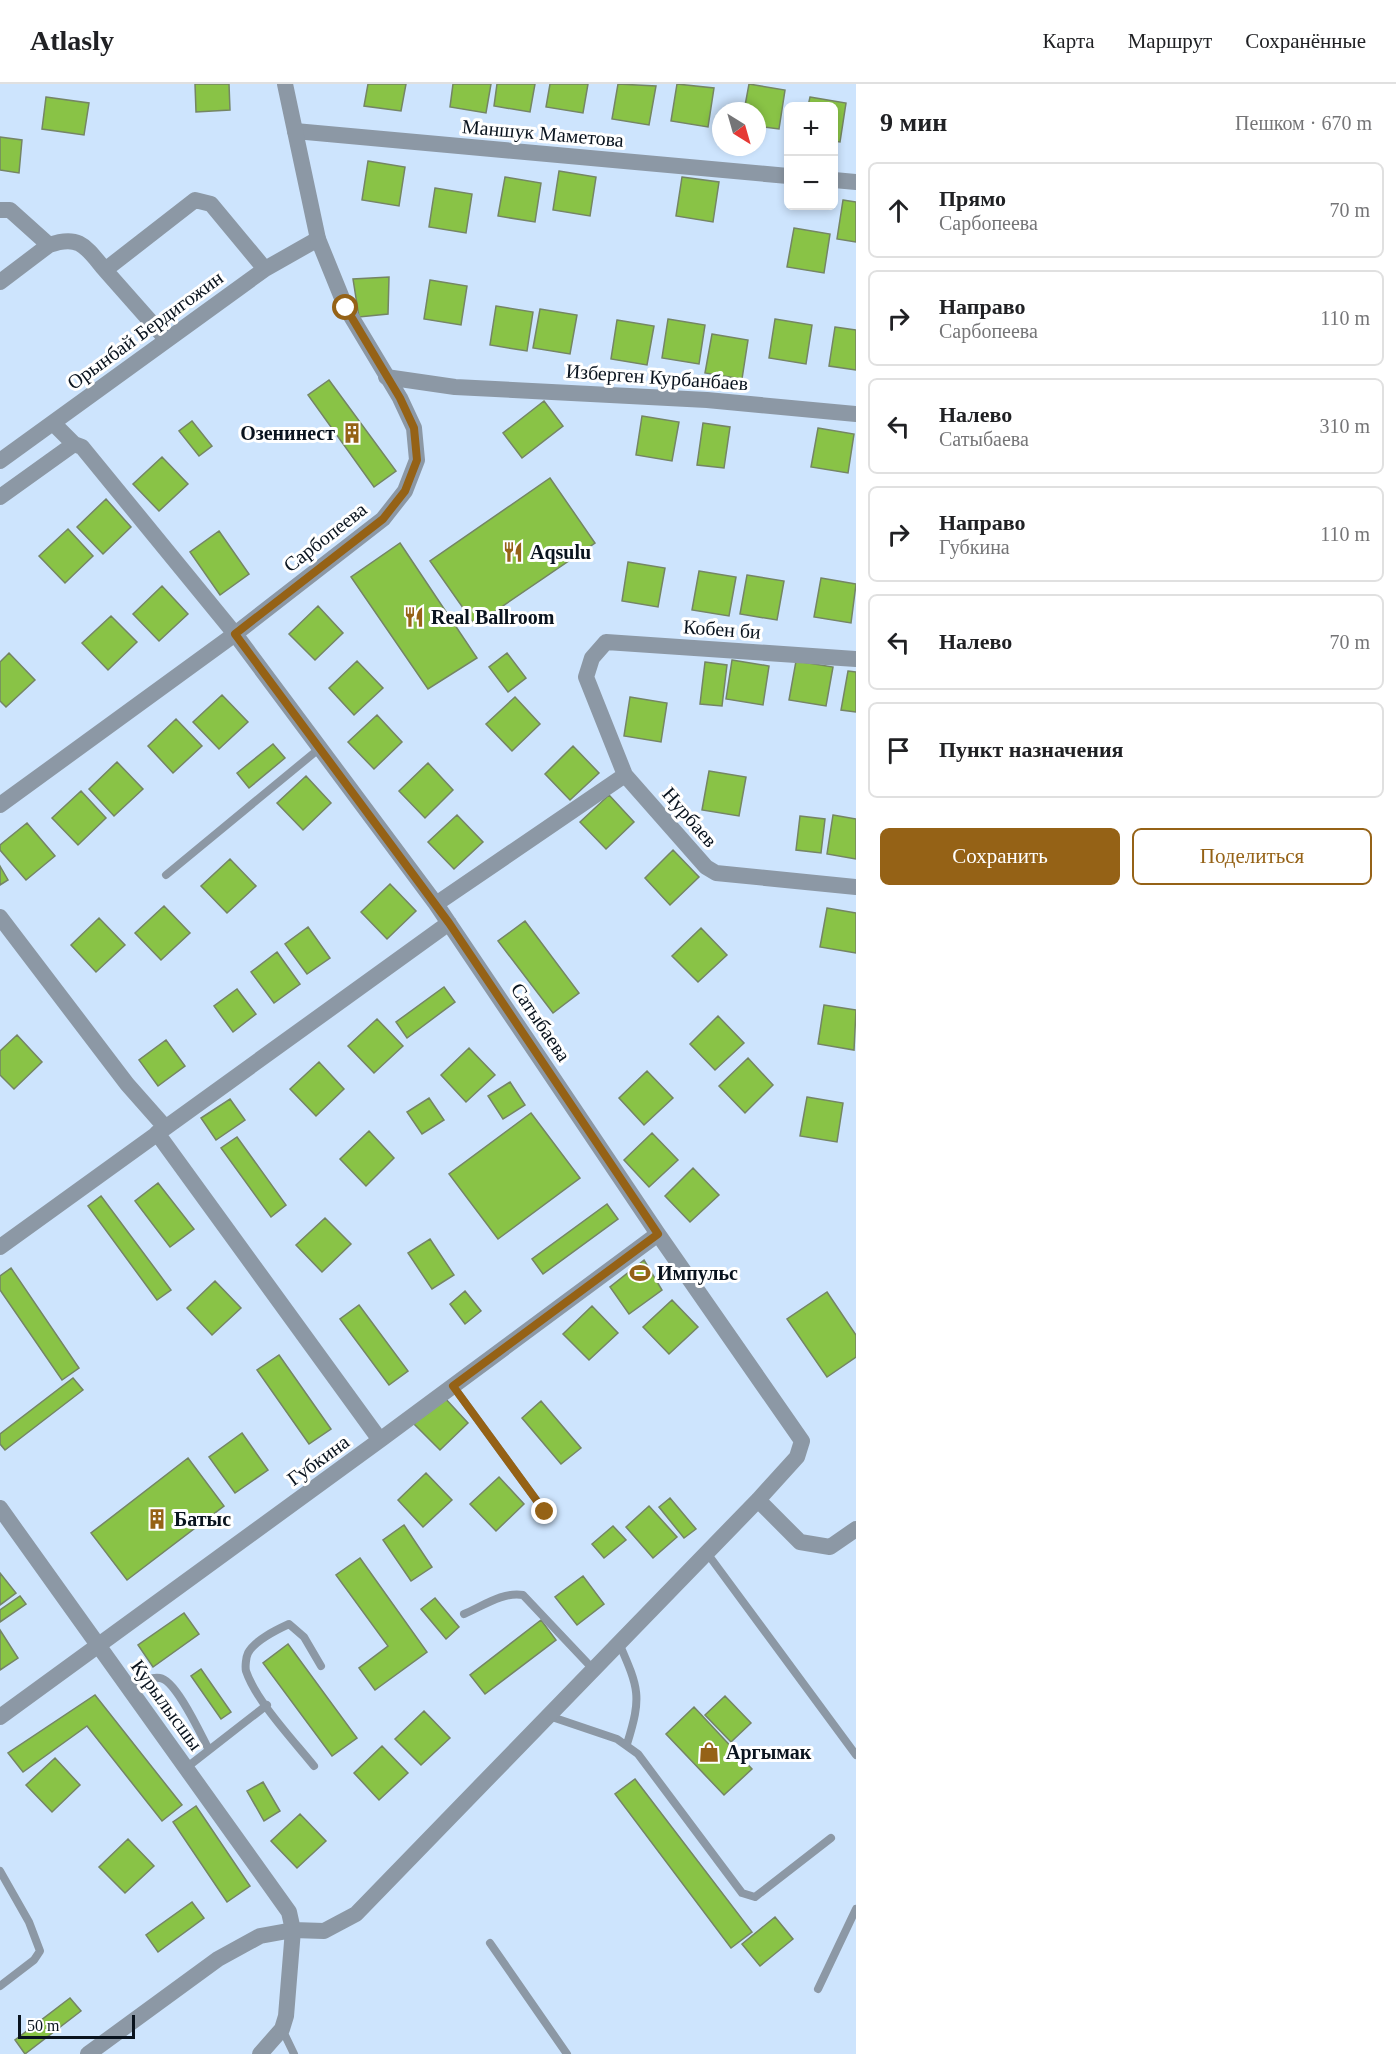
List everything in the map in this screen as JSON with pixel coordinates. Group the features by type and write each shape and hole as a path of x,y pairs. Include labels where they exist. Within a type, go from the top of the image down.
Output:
{"street":[{"name":"Сарбопеева","path":"0,805 235,634 383,519 405,491 417,460 414,428 400,398 346,308 318,239 285,84"},
{"name":"Маншук Маметова","path":"295,131 784,176"},
{"path":"838,180 856,182"},
{"path":"105,270 195,200 211,204 265,269"},
{"path":"0,210 10,210 49,245"},
{"path":"0,282 49,245 66,239 84,244 166,339"},
{"name":"Орынбай Бердигожин","path":"0,461 265,269 318,239"},
{"name":"Изберген Курбанбаев","path":"386,377 455,387 707,400 856,414"},
{"name":"Сатыбаева","path":"53,423 74,444 82,447 235,634 449,923 658,1234 802,1441 797,1457 758,1500"},
{"path":"0,497 74,444"},
{"name":"Кобен би","path":"592,658 606,642 856,658"},
{"name":"Нурбаев","path":"592,658 586,677 625,775 706,867 716,873 856,887"},
{"path":"435,904 625,775"},
{"path":"0,917 161,1130 380,1440"},
{"path":"0,1247 449,923"},
{"name":"Губкина","path":"0,1717 658,1234"},
{"path":"88,2054 219,1959 260,1936 293,1930 324,1931 356,1914 758,1500 800,1542 830,1547 856,1529"},
{"name":"Курылысшы","path":"0,1508 289,1912 293,1930"},
{"path":"260,2054 282,2029 286,2016 293,1930"}],"lane":[{"path":"166,875 320,748"},
{"path":"453,1386 545,1512"},
{"path":"707,1552 856,1755"},
{"path":"464,1614 514,1593 523,1595 593,1670"},
{"path":"314,1766 267,1705 245,1670 248,1654 275,1630 289,1624 304,1638 321,1666"},
{"path":"619,1643 637,1684 638,1701 627,1744"},
{"path":"130,1689 149,1679 159,1678 167,1681 192,1718 209,1750"},
{"path":"186,1768 267,1705"},
{"path":"549,1715 627,1744 638,1754 742,1893 756,1897 831,1838"},
{"path":"0,1871 29,1922 40,1951 34,1960 0,1986"},
{"path":"818,1989 856,1909"},
{"path":"490,1943 567,2054"},
{"path":"282,2029 294,2054"}],"building":[{"path":"195,84 229,84 230,110 196,112"},
{"path":"368,84 406,84 401,111 364,106"},
{"path":"453,84 491,84 486,113 450,107"},
{"path":"497,84 535,84 530,112 494,106"},
{"path":"550,84 588,84 583,113 546,107"},
{"path":"618,84 656,86 649,125 612,119"},
{"path":"677,84 714,88 708,127 671,121"},
{"path":"749,84 785,90 779,129 766,127 766,102 746,102"},
{"path":"46,97 89,103 84,135 42,129"},
{"path":"810,97 846,103 840,142 838,142 838,102 809,102"},
{"path":"0,137 22,140 19,173 0,170"},
{"path":"368,161 405,167 399,206 362,200"},
{"path":"559,171 596,177 590,216 553,210"},
{"path":"505,177 541,183 535,222 498,216"},
{"path":"682,177 719,182 713,222 676,216"},
{"path":"435,188 472,194 466,233 429,227"},
{"path":"843,200 856,202 856,242 837,239"},
{"path":"794,228 830,234 824,273 787,267"},
{"path":"389,277 388,314 359,317 353,279"},
{"path":"430,280 467,286 461,325 424,319"},
{"path":"496,306 533,312 527,351 490,345"},
{"path":"540,309 577,315 570,354 533,348"},
{"path":"668,319 705,325 699,364 662,358"},
{"path":"775,319 812,325 806,364 769,358"},
{"path":"617,320 654,326 647,365 611,359"},
{"path":"835,327 856,330 856,370 829,366"},
{"path":"712,334 748,340 742,379 705,373"},
{"name":"Озенинест","path":"329,380 396,471 374,487 308,395"},
{"path":"544,401 563,426 522,458 503,433"},
{"path":"642,416 679,422 672,461 636,455"},
{"path":"192,421 212,446 199,456 179,431"},
{"path":"703,423 730,427 724,468 697,465"},
{"path":"818,428 854,434 848,473 811,467"},
{"path":"162,457 188,484 159,511 133,484"},
{"name":"Aqsulu","path":"550,478 595,543 475,625 430,561"},
{"path":"106,499 131,527 103,554 77,527"},
{"path":"68,529 93,556 65,583 39,556"},
{"path":"219,531 249,574 220,595 190,552"},
{"name":"Real Ballroom","path":"400,543 477,658 428,689 351,577"},
{"path":"628,562 665,568 658,607 622,601"},
{"path":"699,571 736,577 729,616 692,610"},
{"path":"747,575 784,581 777,620 740,614"},
{"path":"821,578 856,584 851,623 814,617"},
{"path":"162,586 188,614 159,641 133,614"},
{"path":"318,606 343,633 315,660 289,634"},
{"path":"111,616 137,642 108,670 82,643"},
{"path":"9,653 35,680 6,707 0,701 0,662"},
{"path":"507,653 526,678 508,692 489,667"},
{"path":"732,660 769,666 763,705 726,699"},
{"path":"357,661 383,688 354,715 329,688"},
{"path":"796,661 833,667 826,706 789,700"},
{"path":"705,662 727,665 722,706 700,704"},
{"path":"848,671 856,672 856,712 841,710"},
{"path":"222,695 248,722 219,749 193,722"},
{"path":"515,697 540,724 512,751 486,724"},
{"path":"630,697 667,703 661,742 624,736"},
{"path":"377,715 402,742 374,769 348,742"},
{"path":"176,719 202,746 173,773 148,746"},
{"path":"273,744 285,758 249,788 237,773"},
{"path":"573,746 599,773 570,800 545,774"},
{"path":"117,762 143,789 114,816 89,789"},
{"path":"428,763 453,790 425,818 399,791"},
{"path":"709,771 746,777 739,816 702,810"},
{"path":"306,776 331,803 303,830 277,803"},
{"path":"81,791 106,818 78,845 52,818"},
{"path":"609,795 634,822 606,849 580,822"},
{"path":"457,815 483,842 454,869 428,842"},
{"path":"833,815 856,819 856,859 827,854"},
{"path":"800,816 825,819 821,853 796,850"},
{"path":"27,823 55,856 26,880 0,850 0,845"},
{"path":"673,850 699,877 670,905 645,878"},
{"path":"230,859 256,886 227,913 201,886"},
{"path":"0,866 8,880 0,885"},
{"path":"390,884 416,911 387,939 361,912"},
{"path":"164,906 190,933 161,960 135,933"},
{"path":"827,908 856,913 856,953 820,947"},
{"path":"99,918 125,945 96,972 71,945"},
{"path":"525,921 579,993 553,1013 498,941"},
{"path":"308,927 330,958 307,974 285,944"},
{"path":"701,928 727,955 698,982 672,956"},
{"path":"277,952 300,984 274,1003 251,972"},
{"path":"444,987 455,1002 407,1038 396,1022"},
{"path":"237,989 256,1014 233,1032 214,1006"},
{"path":"824,1005 856,1010 854,1050 818,1044"},
{"path":"718,1016 744,1043 715,1070 690,1044"},
{"path":"377,1019 403,1046 374,1073 348,1046"},
{"path":"17,1035 42,1062 14,1089 0,1075 0,1051"},
{"path":"166,1040 185,1066 158,1086 139,1060"},
{"path":"469,1048 495,1075 466,1102 441,1075"},
{"path":"748,1058 773,1085 745,1113 719,1086"},
{"path":"319,1062 344,1089 316,1116 290,1089"},
{"path":"647,1071 673,1098 644,1125 619,1098"},
{"path":"510,1082 525,1105 503,1119 488,1096"},
{"path":"807,1097 843,1103 837,1142 800,1136"},
{"path":"429,1098 444,1120 422,1134 407,1112"},
{"path":"230,1099 245,1120 216,1140 201,1118"},
{"path":"531,1113 580,1178 498,1239 449,1174"},
{"path":"369,1131 394,1158 366,1186 340,1159"},
{"path":"652,1133 678,1160 649,1187 624,1160"},
{"path":"237,1137 286,1205 271,1217 221,1148"},
{"path":"693,1168 719,1195 690,1222 665,1196"},
{"path":"158,1183 194,1229 170,1247 135,1201"},
{"path":"101,1196 171,1290 157,1300 88,1206"},
{"path":"607,1204 618,1219 543,1274 532,1259"},
{"path":"325,1218 351,1244 322,1272 296,1245"},
{"path":"430,1239 454,1275 432,1289 408,1253"},
{"name":"Импульс","path":"644,1260 662,1290 629,1314 610,1287"},
{"path":"11,1268 79,1368 62,1380 0,1290 0,1276"},
{"path":"215,1281 241,1308 212,1335 187,1308"},
{"path":"465,1291 481,1311 465,1324 450,1304"},
{"path":"827,1292 856,1335 856,1357 827,1377 787,1319"},
{"path":"672,1300 698,1327 669,1354 643,1327"},
{"path":"359,1305 408,1371 389,1385 340,1319"},
{"path":"592,1306 618,1333 589,1360 563,1334"},
{"path":"279,1355 331,1429 309,1444 257,1370"},
{"path":"73,1378 83,1390 5,1450 0,1444 0,1434"},
{"path":"443,1396 468,1423 440,1450 414,1424"},
{"path":"541,1401 581,1448 561,1464 522,1418"},
{"path":"242,1433 268,1470 235,1493 209,1457"},
{"name":"Батыс","path":"188,1458 224,1506 127,1580 91,1533"},
{"path":"426,1473 452,1500 423,1527 398,1500"},
{"path":"499,1477 524,1504 496,1531 470,1504"},
{"path":"670,1498 696,1529 684,1538 659,1507"},
{"path":"649,1506 677,1537 653,1558 626,1527"},
{"path":"404,1525 432,1567 411,1581 383,1540"},
{"path":"613,1526 626,1540 604,1558 592,1544"},
{"path":"360,1558 427,1652 375,1690 359,1668 388,1646 336,1575"},
{"path":"0,1573 16,1593 0,1605"},
{"path":"583,1576 604,1604 577,1625 555,1597"},
{"path":"20,1596 26,1604 0,1622 0,1610"},
{"path":"435,1598 459,1627 446,1639 421,1609"},
{"path":"184,1613 199,1634 153,1667 138,1645"},
{"path":"541,1620 556,1640 485,1694 470,1675"},
{"path":"0,1630 18,1658 0,1670"},
{"path":"288,1644 357,1738 332,1756 263,1663"},
{"path":"201,1669 231,1712 221,1719 191,1676"},
{"path":"95,1695 182,1805 162,1821 87,1726 23,1772 8,1753"},
{"path":"725,1696 751,1723 731,1742 705,1715"},
{"name":"Аргымак","path":"694,1707 752,1769 724,1795 666,1734"},
{"path":"424,1711 450,1738 421,1765 395,1739"},
{"path":"382,1746 408,1773 379,1800 354,1773"},
{"path":"55,1758 80,1785 52,1812 26,1785"},
{"path":"635,1779 752,1932 731,1948 615,1794"},
{"path":"263,1782 280,1811 264,1821 247,1791"},
{"path":"196,1806 250,1886 227,1902 173,1822"},
{"path":"300,1814 326,1841 297,1868 271,1841"},
{"path":"128,1839 154,1866 125,1893 99,1867"},
{"path":"192,1902 204,1918 158,1952 146,1935"},
{"path":"775,1917 793,1939 760,1966 742,1944"},
{"path":"70,1998 81,2011 25,2054 15,2040"}],"place":[{"name":"Озенинест","path":"352,433"},
{"name":"Aqsulu","path":"513,552"},
{"name":"Real Ballroom","path":"414,617"},
{"name":"Импульс","path":"640,1273"},
{"name":"Батыс","path":"157,1519"},
{"name":"Аргымак","path":"709,1752"}],"route":[{"path":"346,308 400,398 414,428 417,460 405,491 383,519 235,634 449,923 658,1234 453,1386 545,1512"}]}
